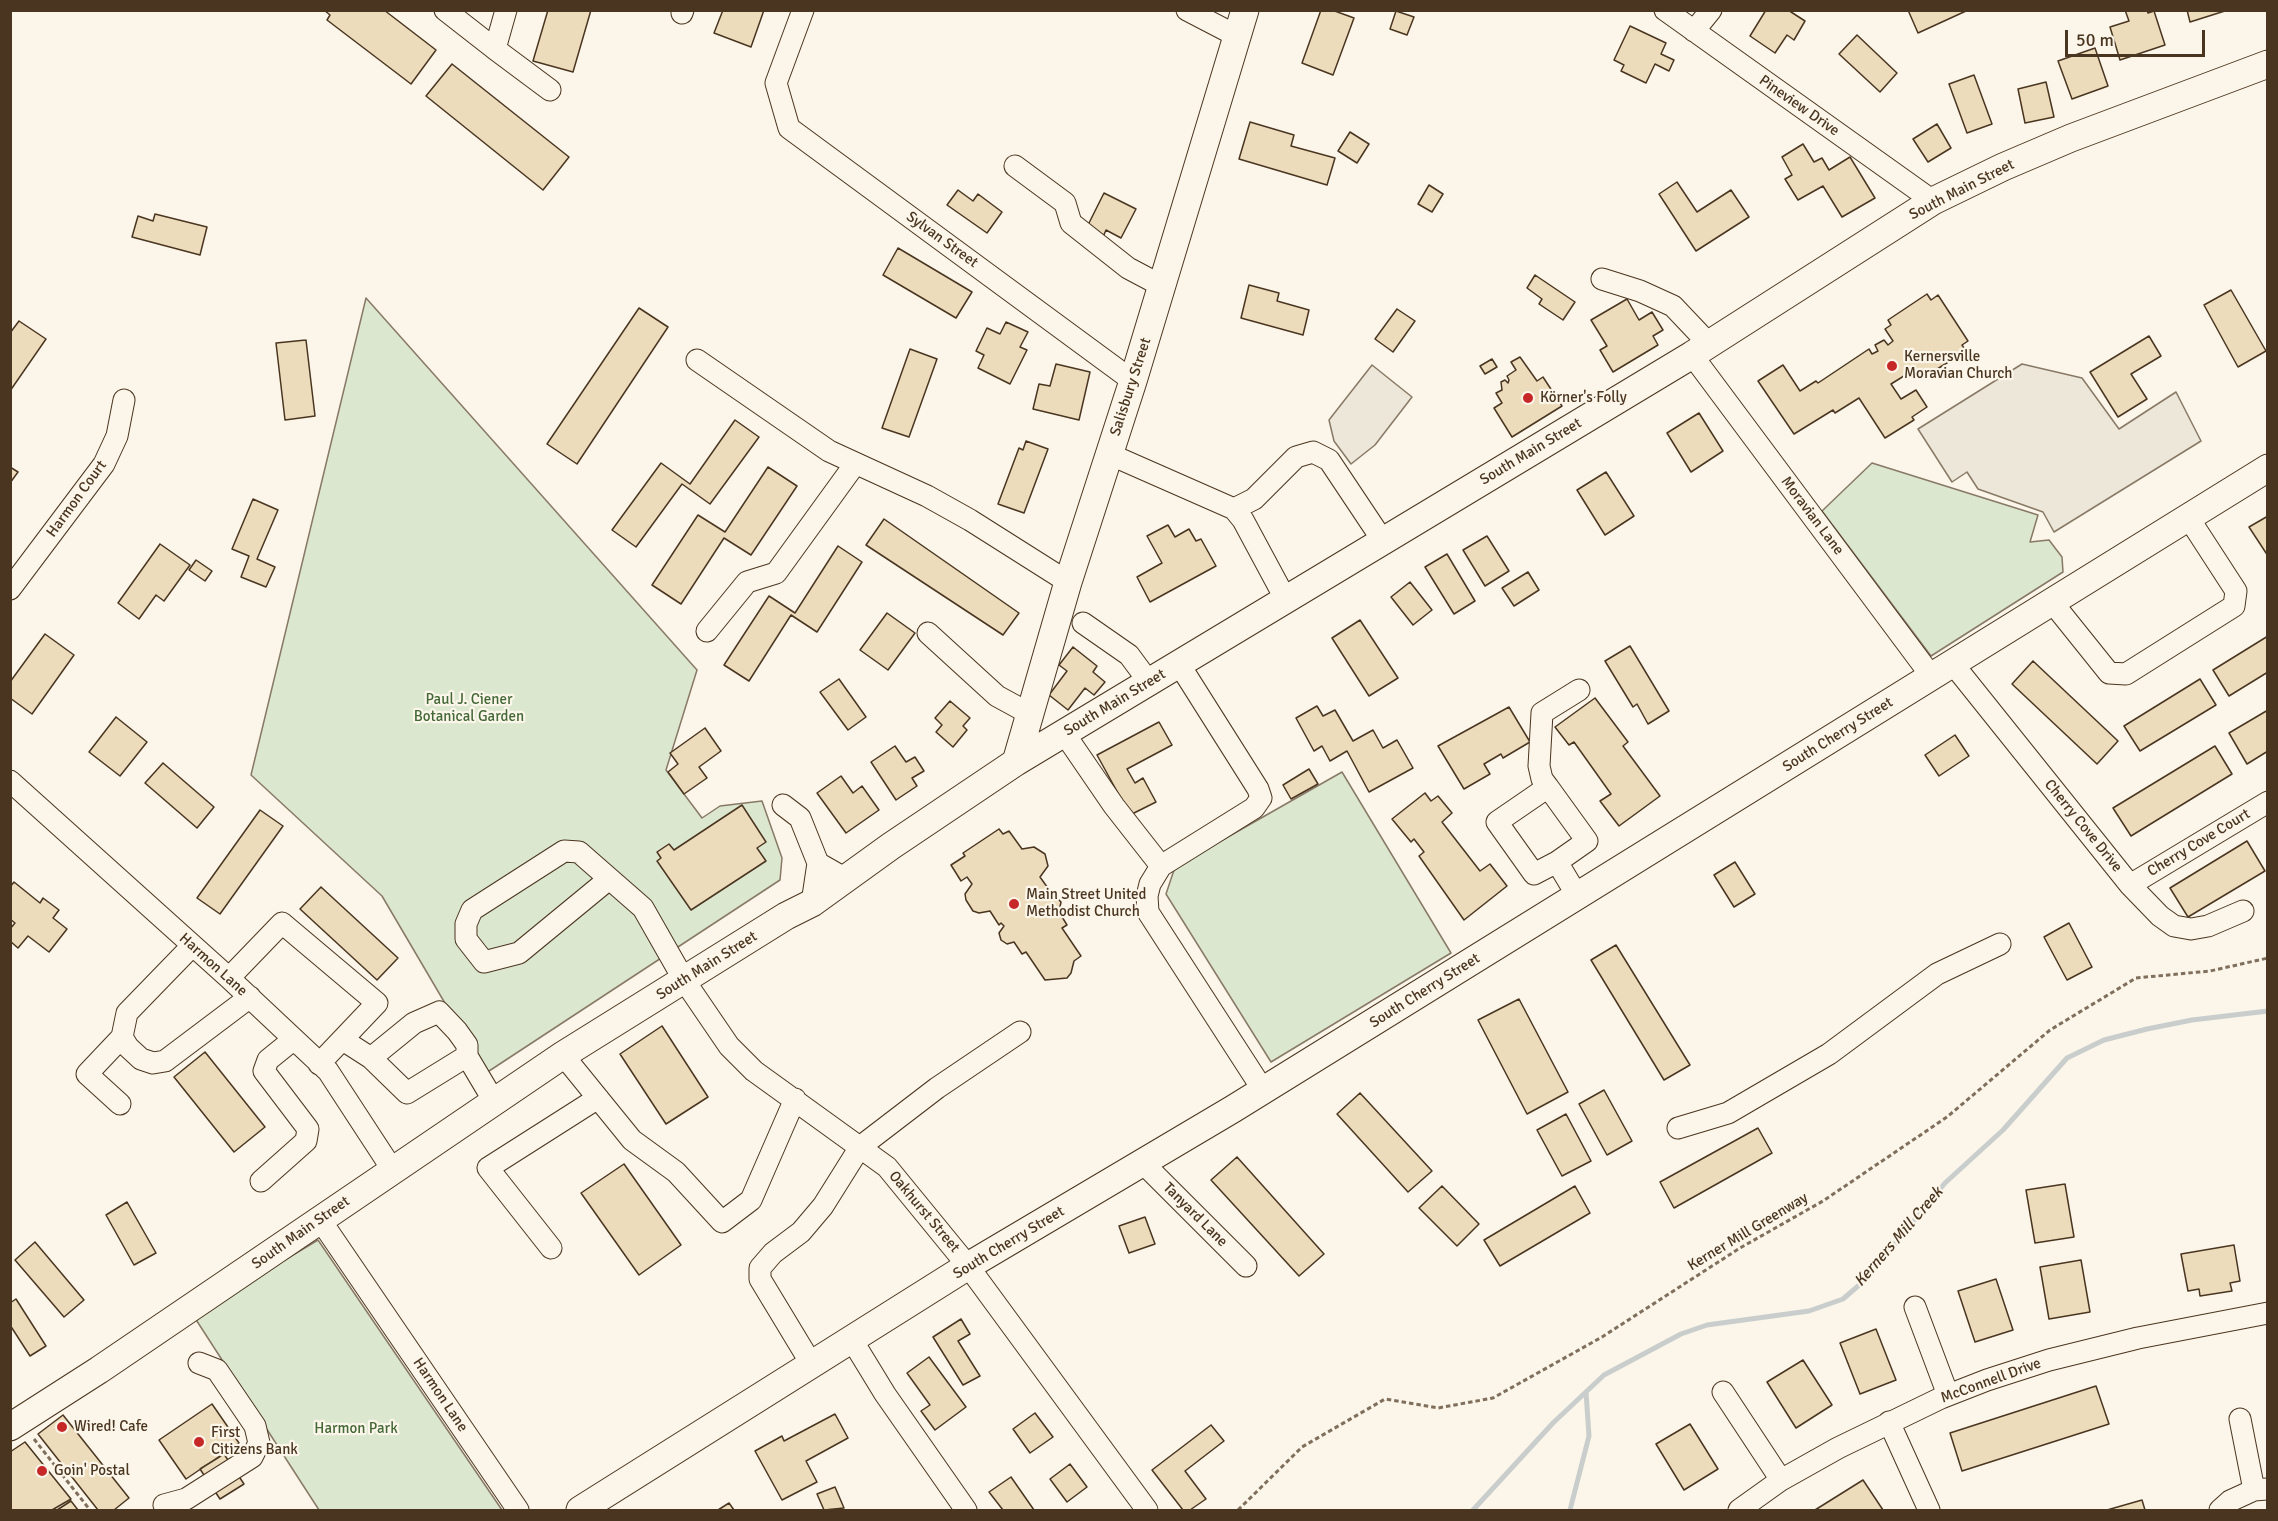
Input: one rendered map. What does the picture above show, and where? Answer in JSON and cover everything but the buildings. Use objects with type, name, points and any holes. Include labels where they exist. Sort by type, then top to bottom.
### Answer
[{"type":"main road","name":"Salisbury Street","points":[[1016,762],[1068,582],[1133,381],[1245,10]]},
{"type":"main road","name":"South Main Street","points":[[15,1424],[321,1221],[392,1170],[495,1103],[563,1055],[812,903],[1016,762],[1700,350],[1933,201],[2003,167],[2071,138],[2268,64]]},
{"type":"main road","name":"South Cherry Street","points":[[584,1510],[969,1266],[1143,1163],[1578,897],[2268,468]]},
{"type":"street","points":[[445,10],[550,90]]},
{"type":"street","points":[[495,49],[506,10]]},
{"type":"street","name":"Sylvan Street","points":[[803,10],[776,83],[789,128],[1133,381]]},
{"type":"street","points":[[1188,10],[1237,36]]},
{"type":"street","name":"Pineview Drive","points":[[1665,10],[1933,201]]},
{"type":"street","points":[[1694,31],[1711,10]]},
{"type":"street","points":[[1015,166],[1065,203],[1071,223],[1128,268],[1162,286]]},
{"type":"street","name":"Moravian Lane","points":[[1602,279],[1640,291],[1673,306],[1700,350],[1942,670]]},
{"type":"street","points":[[697,360],[829,451],[953,510],[1068,582]]},
{"type":"street","name":"Harmon Court","points":[[10,588],[105,464],[117,436],[124,400]]},
{"type":"street","points":[[1234,509],[1254,499],[1296,457],[1313,452],[1329,460],[1383,541]]},
{"type":"street","points":[[1109,454],[1234,509],[1243,520],[1286,600]]},
{"type":"street","points":[[707,632],[747,582],[776,573],[855,464]]},
{"type":"street","points":[[2052,602],[2109,673],[2126,674],[2234,606],[2236,591],[2188,518]]},
{"type":"street","points":[[1083,623],[1129,655],[1149,682]]},
{"type":"street","points":[[928,633],[997,696],[1030,714]]},
{"type":"street","points":[[1179,664],[1258,789],[1261,798],[1254,808],[1161,866],[1150,884],[1147,896],[1148,912],[1263,1090]]},
{"type":"street","name":"Cherry Cove Drive","points":[[1942,670],[2130,885],[2160,915],[2182,929],[2208,926],[2243,911]]},
{"type":"street","points":[[1548,787],[1497,822],[1534,874],[1557,862],[1587,841],[1548,787],[1542,779],[1539,766],[1542,713],[1579,690]]},
{"type":"street","points":[[1064,733],[1114,806],[1161,866]]},
{"type":"street","name":"Harmon Lane","points":[[10,781],[230,978],[328,1071],[392,1170]]},
{"type":"street","name":"Cherry Cove Court","points":[[2130,885],[2268,802]]},
{"type":"street","points":[[783,805],[800,818],[818,863],[812,903]]},
{"type":"street","name":"Oakhurst Street","points":[[609,879],[519,953],[484,962],[466,939],[466,924],[471,910],[564,851],[579,852],[643,908],[684,980],[729,1046],[754,1071],[887,1167],[969,1266],[1147,1510]]},
{"type":"street","points":[[1557,862],[1578,897]]},
{"type":"street","points":[[818,863],[846,879]]},
{"type":"street","points":[[230,978],[282,923],[377,1003],[319,1064]]},
{"type":"street","points":[[1678,1128],[1728,1113],[1829,1054],[1937,974],[2000,944]]},
{"type":"street","points":[[120,1104],[87,1074],[122,1037],[128,1013],[192,946]]},
{"type":"street","points":[[122,1037],[128,1047],[141,1059],[153,1063],[165,1061],[250,997]]},
{"type":"street","points":[[371,1058],[414,1023],[439,1012],[458,1031],[466,1045],[467,1056],[495,1103]]},
{"type":"street","points":[[812,1365],[760,1279],[760,1268],[773,1253],[801,1232],[823,1206],[860,1147],[937,1088],[1020,1032]]},
{"type":"street","points":[[261,1181],[306,1141],[308,1129],[264,1071],[268,1060],[294,1040]]},
{"type":"street","points":[[342,1040],[371,1058],[407,1093],[467,1056]]},
{"type":"street","points":[[563,1055],[632,1140],[676,1172],[722,1222],[752,1200],[795,1100]]},
{"type":"street","points":[[551,1248],[488,1168],[598,1098]]},
{"type":"street","name":"Tanyard Lane","points":[[1143,1163],[1246,1266]]},
{"type":"street","name":"Harmon Lane","points":[[321,1221],[518,1510]]},
{"type":"street","points":[[1915,1307],[1948,1395]]},
{"type":"street","name":"McConnell Drive","points":[[1739,1510],[1781,1480],[1889,1422],[1948,1395],[2057,1358],[2138,1338],[2268,1313]]},
{"type":"street","points":[[852,1340],[885,1394],[966,1510]]},
{"type":"street","points":[[164,1504],[186,1499],[243,1463],[252,1457],[259,1443],[255,1426],[217,1370],[200,1363]]},
{"type":"street","points":[[1723,1392],[1781,1480]]},
{"type":"street","points":[[2220,1510],[2230,1501],[2261,1490],[2240,1419]]},
{"type":"street","points":[[1889,1422],[1929,1510]]},
{"type":"path","name":"Kerner Mill Greenway","points":[[1238,1510],[1302,1446],[1385,1399],[1438,1408],[1493,1398],[1602,1338],[1740,1248],[1832,1195],[1947,1117],[2050,1030],[2136,978],[2210,970],[2268,957]]},
{"type":"path","points":[[15,1424],[90,1510]]},
{"type":"green space","name":"Paul J. Ciener Botanical Garden","points":[[366,298],[697,670],[666,770],[702,818],[720,806],[762,801],[782,858],[780,880],[486,1073],[382,896],[251,775]]},
{"type":"green space","points":[[1872,463],[2038,515],[2030,542],[2049,540],[2062,557],[2063,572],[1931,656],[1822,511]]},
{"type":"green space","points":[[1342,772],[1451,953],[1271,1062],[1166,894],[1175,867]]},
{"type":"green space","name":"Harmon Park","points":[[318,1240],[502,1510],[319,1510],[193,1315]]},
{"type":"shaded area","points":[[2022,364],[2082,378],[2119,429],[2176,392],[2201,441],[2054,532],[2043,512],[1978,489],[1967,472],[1952,482],[1918,429]]},
{"type":"shaded area","points":[[1372,365],[1412,397],[1375,445],[1351,464],[1334,441],[1329,420]]},
{"type":"waterway","name":"Kerners Mill Creek","points":[[1473,1510],[1553,1423],[1604,1375],[1681,1334],[1707,1325],[1809,1311],[1843,1299],[1865,1280],[1945,1183],[2003,1130],[2067,1058],[2104,1040],[2147,1029],[2192,1020],[2268,1011]]},
{"type":"waterway","points":[[1570,1510],[1589,1436],[1586,1392]]},
{"type":"place","name":"Kernersville Moravian Church","points":[[1892,366]]},
{"type":"place","name":"Körner's Folly","points":[[1528,398]]},
{"type":"place","name":"Main Street United Methodist Church","points":[[1014,904]]},
{"type":"place","name":"Wired! Cafe","points":[[62,1427]]},
{"type":"place","name":"First Citizens Bank","points":[[199,1442]]},
{"type":"place","name":"Goin' Postal","points":[[42,1471]]}]
